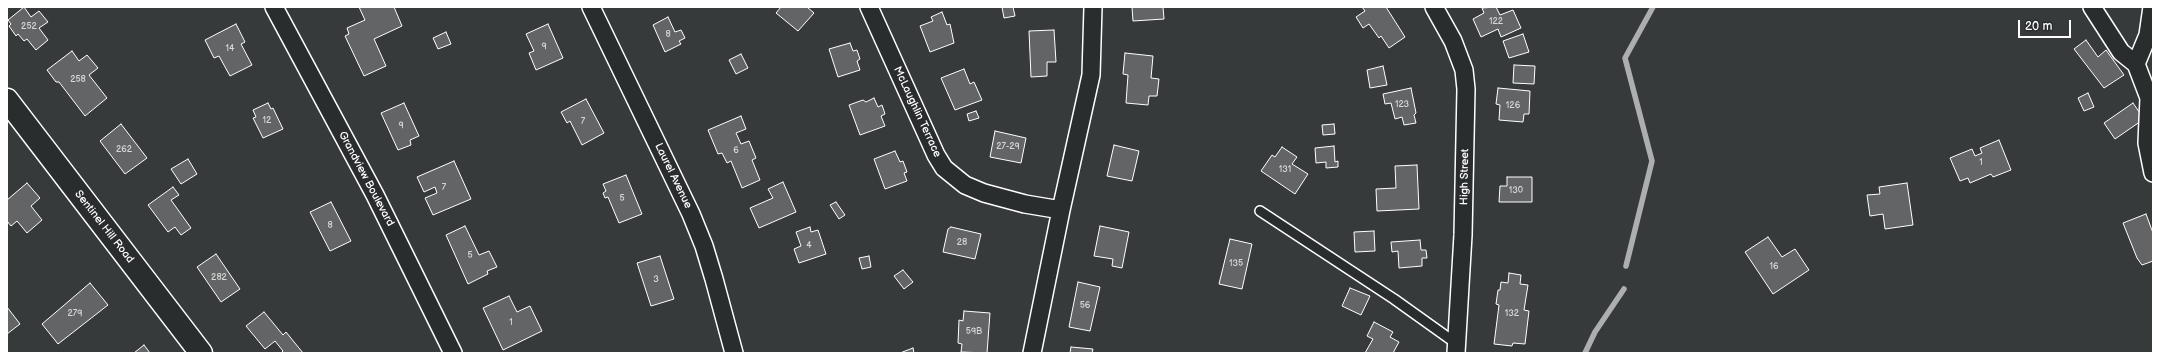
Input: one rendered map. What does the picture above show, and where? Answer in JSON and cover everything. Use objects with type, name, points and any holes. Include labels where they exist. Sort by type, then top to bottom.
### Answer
[{"type":"main road","name":"Sentinel Hill Road","points":[[7,100],[201,353]]},
{"type":"street","name":"Grandview Boulevard","points":[[274,7],[375,195],[453,353]]},
{"type":"street","name":"Laurel Avenue","points":[[591,7],[694,220],[714,279],[734,353]]},
{"type":"street","name":"McLaughlin Terrace","points":[[869,7],[936,155],[944,168],[965,185],[984,193],[1025,204],[1060,210]]},
{"type":"street","points":[[1032,353],[1060,210],[1091,75],[1093,7]]},
{"type":"street","name":"High Street","points":[[1434,7],[1453,41],[1464,70],[1466,89],[1463,235],[1457,349]]},
{"type":"street","points":[[2092,7],[2121,52],[2136,64],[2149,98],[2147,143],[2153,174]]},
{"type":"street","points":[[2136,64],[2148,35],[2152,7]]},
{"type":"lane","points":[[1260,211],[1394,299],[1457,349]]},
{"type":"building","points":[[24,7],[31,17],[39,11],[48,22],[39,28],[48,40],[36,50],[27,39],[24,41],[18,34],[16,36],[9,26],[11,24],[8,20]]},
{"type":"building","points":[[359,7],[394,7],[402,26],[374,39],[386,66],[364,76],[345,36],[349,34],[347,28],[365,20]]},
{"type":"building","points":[[781,7],[807,7],[814,13],[798,31],[776,13]]},
{"type":"building","points":[[1002,7],[1013,7],[1015,16],[1004,18]]},
{"type":"building","points":[[1132,7],[1163,7],[1164,19],[1133,21]]},
{"type":"building","points":[[1362,7],[1386,7],[1405,37],[1389,48],[1381,36],[1379,38],[1369,24],[1363,28],[1356,17],[1365,11]]},
{"type":"building","points":[[1496,7],[1500,15],[1513,10],[1521,28],[1501,37],[1498,29],[1481,37],[1473,19],[1484,13],[1482,8]]},
{"type":"building","points":[[942,12],[947,25],[950,24],[954,43],[930,52],[920,26],[933,21],[931,17]]},
{"type":"building","points":[[668,17],[675,32],[681,30],[685,38],[679,41],[681,44],[665,52],[653,25]]},
{"type":"building","points":[[236,24],[245,42],[241,44],[252,65],[230,76],[219,56],[214,58],[205,40]]},
{"type":"building","points":[[548,24],[563,58],[536,70],[529,53],[534,51],[526,34]]},
{"type":"building","points":[[1054,30],[1056,62],[1047,62],[1047,76],[1031,77],[1029,31]]},
{"type":"building","points":[[446,32],[451,44],[438,49],[433,38]]},
{"type":"building","points":[[1523,34],[1529,52],[1509,58],[1503,41]]},
{"type":"building","points":[[2086,40],[2098,57],[2106,50],[2124,75],[2104,88],[2074,49]]},
{"type":"building","points":[[850,43],[853,51],[857,50],[860,59],[857,61],[860,70],[838,77],[829,49]]},
{"type":"building","points":[[72,51],[79,61],[87,55],[98,68],[89,75],[107,98],[85,116],[59,82],[56,82],[47,70]]},
{"type":"building","points":[[1125,53],[1153,56],[1151,78],[1159,79],[1157,96],[1149,96],[1148,105],[1126,103],[1128,75],[1123,74]]},
{"type":"building","points":[[741,54],[748,68],[736,74],[729,60]]},
{"type":"building","points":[[1514,65],[1535,66],[1534,84],[1513,83]]},
{"type":"building","points":[[1383,66],[1387,85],[1370,88],[1367,70]]},
{"type":"building","points":[[964,69],[970,84],[974,82],[982,100],[955,110],[941,78]]},
{"type":"building","points":[[1411,88],[1416,113],[1414,115],[1416,123],[1404,125],[1402,117],[1395,119],[1391,103],[1385,104],[1383,94]]},
{"type":"building","points":[[1498,88],[1530,91],[1529,114],[1524,114],[1523,122],[1499,120],[1500,105],[1496,104]]},
{"type":"building","points":[[2088,93],[2094,107],[2084,111],[2078,98]]},
{"type":"building","points":[[874,98],[878,107],[882,105],[885,114],[881,116],[885,126],[860,135],[849,105],[863,100],[866,102]]},
{"type":"building","points":[[586,99],[604,133],[582,145],[570,121],[567,123],[561,112]]},
{"type":"building","points":[[268,103],[271,109],[273,108],[283,129],[263,138],[253,118],[256,117],[253,110]]},
{"type":"building","points":[[404,103],[419,136],[410,140],[411,145],[398,150],[381,113]]},
{"type":"building","points":[[2133,103],[2144,119],[2115,139],[2104,123]]},
{"type":"building","points":[[976,111],[979,118],[969,121],[967,114]]},
{"type":"building","points":[[741,116],[746,129],[736,133],[741,144],[749,141],[756,158],[752,160],[760,180],[742,188],[731,161],[727,163],[722,153],[718,154],[708,130]]},
{"type":"building","points":[[121,124],[147,158],[125,174],[100,141]]},
{"type":"building","points":[[1334,124],[1335,134],[1323,135],[1322,125]]},
{"type":"building","points":[[995,131],[1026,138],[1021,163],[990,157]]},
{"type":"building","points":[[1999,140],[2011,170],[1993,177],[1991,174],[1970,183],[1968,178],[1960,181],[1950,158],[1972,149],[1975,156],[1982,153],[1980,148]]},
{"type":"building","points":[[1114,145],[1139,151],[1132,181],[1107,176]]},
{"type":"building","points":[[1334,146],[1335,162],[1338,161],[1338,167],[1326,168],[1326,162],[1316,163],[1315,148]]},
{"type":"building","points":[[1282,147],[1297,157],[1292,164],[1308,174],[1295,194],[1261,171],[1272,155],[1275,157]]},
{"type":"building","points":[[895,151],[900,162],[903,161],[907,172],[904,173],[907,181],[885,189],[874,159]]},
{"type":"building","points":[[188,159],[197,174],[181,184],[171,169]]},
{"type":"building","points":[[454,161],[471,199],[433,215],[425,198],[437,193],[435,187],[424,192],[417,177]]},
{"type":"building","points":[[1417,165],[1419,209],[1377,211],[1376,189],[1396,188],[1395,166]]},
{"type":"building","points":[[626,175],[642,214],[619,223],[608,197],[605,198],[603,193],[606,191],[603,184]]},
{"type":"building","points":[[1507,177],[1532,177],[1532,202],[1499,202],[1500,186],[1507,186]]},
{"type":"building","points":[[783,182],[796,212],[759,228],[750,208],[773,198],[768,189]]},
{"type":"building","points":[[27,183],[40,198],[31,206],[42,220],[27,233],[17,221],[11,226],[7,221],[7,200]]},
{"type":"building","points":[[1907,183],[1913,225],[1885,229],[1883,214],[1870,216],[1867,195],[1880,194],[1879,187]]},
{"type":"building","points":[[173,187],[179,195],[171,200],[191,228],[181,235],[175,227],[168,232],[148,205]]},
{"type":"building","points":[[331,202],[351,241],[330,251],[310,212]]},
{"type":"building","points":[[836,202],[845,215],[839,219],[830,205]]},
{"type":"building","points":[[2146,214],[2153,233],[2153,261],[2142,265],[2137,258],[2123,223]]},
{"type":"building","points":[[465,226],[479,255],[489,251],[497,267],[487,271],[488,274],[468,284],[446,235]]},
{"type":"building","points":[[1100,226],[1129,232],[1122,268],[1112,266],[1113,259],[1094,256]]},
{"type":"building","points":[[810,227],[811,232],[818,230],[826,254],[799,263],[794,249],[801,246],[796,232]]},
{"type":"building","points":[[951,227],[981,234],[975,259],[943,252],[948,229]]},
{"type":"building","points":[[1374,231],[1375,251],[1355,252],[1354,232]]},
{"type":"building","points":[[1768,237],[1782,257],[1795,249],[1809,270],[1773,294],[1745,252]]},
{"type":"building","points":[[1230,239],[1252,244],[1242,289],[1219,284]]},
{"type":"building","points":[[1420,240],[1421,250],[1426,250],[1427,258],[1422,258],[1422,266],[1399,268],[1398,251],[1392,252],[1391,242]]},
{"type":"building","points":[[216,254],[240,289],[221,302],[197,267]]},
{"type":"building","points":[[660,256],[674,299],[651,306],[637,263]]},
{"type":"building","points":[[869,256],[871,267],[862,269],[859,258]]},
{"type":"building","points":[[903,270],[913,282],[904,289],[894,276]]},
{"type":"building","points":[[1509,273],[1521,275],[1520,284],[1528,285],[1524,310],[1529,311],[1525,344],[1513,343],[1512,346],[1494,344],[1499,305],[1496,304],[1498,290],[1500,290],[1501,282],[1508,283]]},
{"type":"building","points":[[1078,282],[1100,287],[1090,331],[1069,327]]},
{"type":"building","points":[[90,283],[108,305],[58,344],[42,324]]},
{"type":"building","points":[[1350,288],[1370,296],[1361,315],[1342,306]]},
{"type":"building","points":[[509,296],[517,312],[530,306],[542,331],[503,350],[483,308]]},
{"type":"building","points":[[7,307],[20,324],[7,334]]},
{"type":"building","points":[[964,311],[990,313],[987,353],[961,352],[962,344],[958,343],[959,320],[963,321]]},
{"type":"building","points":[[264,312],[283,335],[286,332],[303,353],[281,353],[283,351],[275,341],[265,349],[246,326]]},
{"type":"building","points":[[1374,322],[1393,332],[1390,337],[1399,342],[1393,353],[1365,353],[1373,339],[1367,336]]},
{"type":"building","points":[[144,345],[150,353],[134,353]]},
{"type":"building","points":[[1071,347],[1093,349],[1092,353],[1070,353]]},
{"type":"building","points":[[913,348],[914,353],[900,353]]},
{"type":"waterway","points":[[1626,266],[1652,161],[1625,58],[1653,7]]},
{"type":"waterway","points":[[1585,353],[1595,332],[1624,289]]}]
